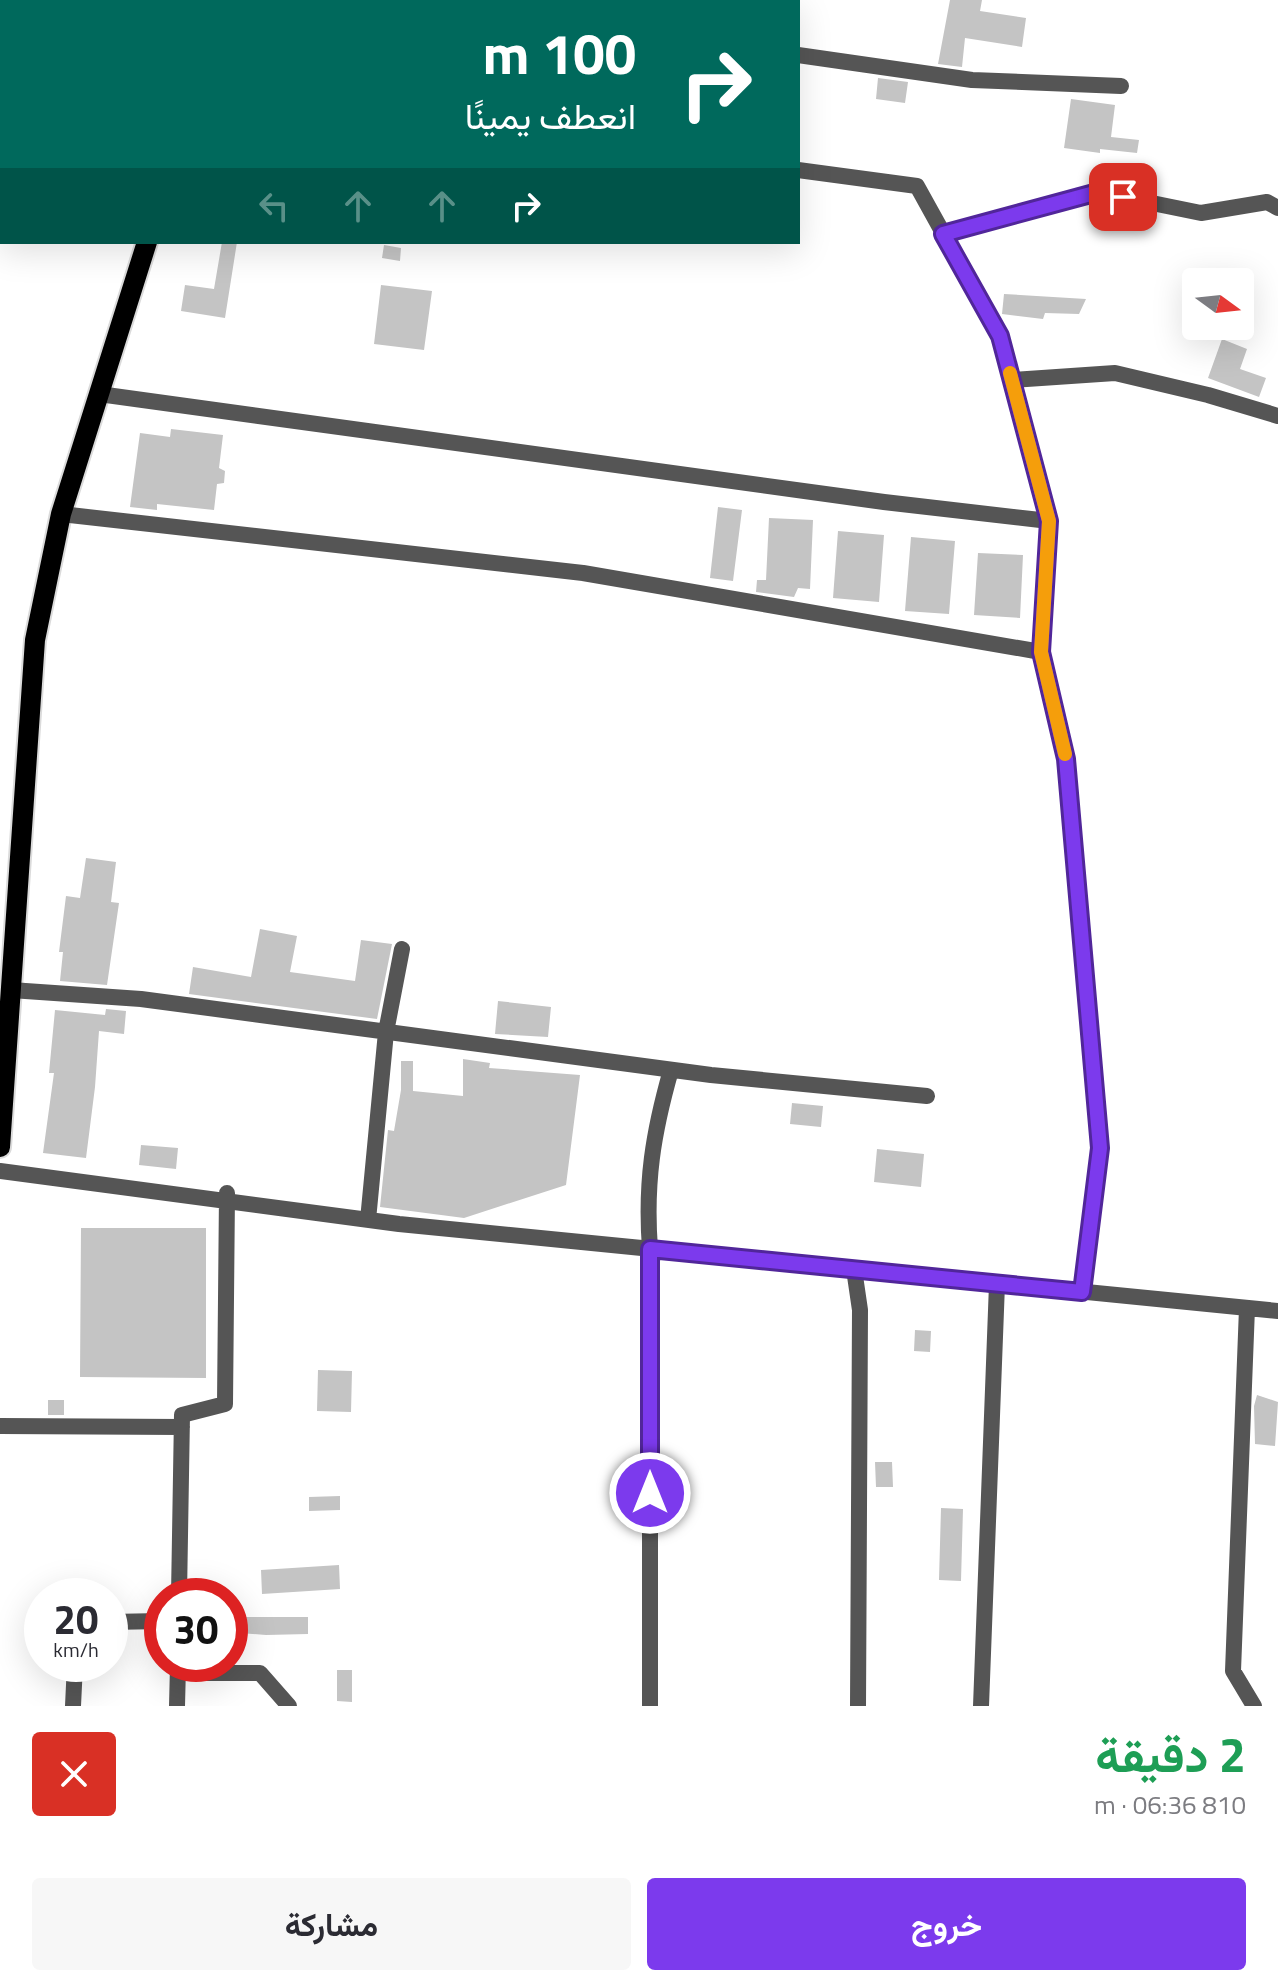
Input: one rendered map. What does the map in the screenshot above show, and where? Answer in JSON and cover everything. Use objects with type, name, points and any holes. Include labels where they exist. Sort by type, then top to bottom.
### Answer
[{"type":"main road","points":[[0,1147],[35,640],[61,514],[146,244]]},
{"type":"street","points":[[800,55],[972,80],[1121,86]]},
{"type":"street","points":[[800,170],[917,186],[1000,336],[1049,521],[1041,652],[1066,759],[1100,1148],[1082,1292]]},
{"type":"street","points":[[943,234],[1098,192],[1201,213],[1267,202],[1278,208]]},
{"type":"street","points":[[1011,380],[1115,373],[1208,395],[1278,416]]},
{"type":"street","points":[[99,394],[884,502],[1049,521]]},
{"type":"street","points":[[61,514],[583,573],[1041,652]]},
{"type":"street","points":[[368,1220],[386,1032],[402,949]]},
{"type":"street","points":[[11,990],[141,999],[671,1070],[927,1096]]},
{"type":"street","points":[[650,1706],[650,1249],[647,1207],[656,1124],[671,1070]]},
{"type":"street","points":[[0,1171],[227,1196],[368,1220],[1278,1311]]},
{"type":"street","points":[[179,1578],[182,1415],[225,1404],[227,1196]]},
{"type":"street","points":[[854,1269],[860,1310],[858,1706]]},
{"type":"street","points":[[981,1706],[997,1284]]},
{"type":"street","points":[[1247,1308],[1233,1671],[1254,1706]]},
{"type":"street","points":[[0,1426],[182,1427]]},
{"type":"street","points":[[248,1672],[260,1673],[289,1706]]},
{"type":"street","points":[[73,1706],[74,1682]]},
{"type":"street","points":[[177,1706],[178,1682]]},
{"type":"building","points":[[950,0],[982,0],[980,11],[1026,18],[1022,47],[965,38],[962,67],[938,64]]},
{"type":"building","points":[[878,78],[908,82],[905,103],[876,99]]},
{"type":"building","points":[[1071,99],[1115,105],[1111,137],[1139,140],[1137,153],[1100,149],[1100,153],[1064,148]]},
{"type":"building","points":[[222,244],[237,244],[225,318],[181,311],[185,285],[214,289]]},
{"type":"building","points":[[384,245],[401,248],[400,261],[382,258]]},
{"type":"building","points":[[381,285],[432,291],[424,350],[374,344]]},
{"type":"building","points":[[1004,294],[1086,299],[1079,314],[1045,313],[1043,319],[1002,314]]},
{"type":"building","points":[[1222,340],[1224,340],[1247,349],[1240,369],[1266,378],[1259,397],[1208,378]]},
{"type":"building","points":[[171,429],[223,435],[219,468],[225,471],[224,483],[217,484],[214,510],[157,504],[157,510],[130,507],[140,433],[170,437]]},
{"type":"building","points":[[718,507],[742,510],[733,581],[710,578]]},
{"type":"building","points":[[769,518],[813,520],[810,589],[798,588],[794,597],[756,592],[757,580],[766,580]]},
{"type":"building","points":[[838,531],[884,535],[879,602],[833,598]]},
{"type":"building","points":[[911,537],[955,541],[949,614],[905,611]]},
{"type":"building","points":[[978,553],[1023,555],[1020,618],[974,615]]},
{"type":"building","points":[[86,858],[116,862],[111,902],[119,903],[107,985],[60,981],[63,952],[59,952],[66,896],[80,898]]},
{"type":"building","points":[[260,929],[297,936],[290,972],[355,981],[361,940],[392,944],[377,1019],[189,994],[193,967],[251,977]]},
{"type":"building","points":[[498,1001],[551,1007],[548,1037],[495,1034]]},
{"type":"building","points":[[106,1009],[126,1011],[124,1034],[99,1031],[86,1158],[43,1153],[54,1073],[49,1073],[55,1010],[105,1015]]},
{"type":"building","points":[[463,1059],[490,1063],[489,1068],[580,1075],[566,1185],[464,1218],[380,1207],[388,1130],[394,1131],[401,1090],[401,1061],[413,1061],[413,1091],[463,1096]]},
{"type":"building","points":[[792,1103],[823,1106],[821,1127],[790,1124]]},
{"type":"building","points":[[141,1145],[178,1148],[176,1169],[139,1165]]},
{"type":"building","points":[[877,1149],[924,1154],[921,1187],[874,1182]]},
{"type":"building","points":[[81,1228],[206,1228],[206,1378],[80,1377]]},
{"type":"building","points":[[915,1330],[931,1331],[930,1352],[914,1351]]},
{"type":"building","points":[[318,1370],[352,1371],[351,1412],[317,1411]]},
{"type":"building","points":[[1257,1395],[1278,1402],[1275,1446],[1255,1444],[1254,1406]]},
{"type":"building","points":[[48,1400],[64,1400],[64,1415],[48,1415]]},
{"type":"building","points":[[875,1462],[892,1462],[893,1487],[876,1487]]},
{"type":"building","points":[[340,1496],[340,1510],[309,1511],[309,1497]]},
{"type":"building","points":[[941,1508],[963,1509],[961,1581],[939,1580]]},
{"type":"building","points":[[339,1565],[340,1589],[262,1594],[261,1570]]},
{"type":"building","points":[[248,1617],[308,1617],[308,1634],[248,1634]]},
{"type":"building","points":[[337,1670],[352,1670],[352,1702],[337,1701]]},
{"type":"slow traffic","points":[[1010,373],[1049,521],[1041,652],[1065,754]]},
{"type":"route","points":[[650,1493],[650,1249],[1082,1292],[1100,1148],[1066,759],[1041,652],[1049,521],[1000,336],[943,234],[1098,192],[1123,197]]}]
